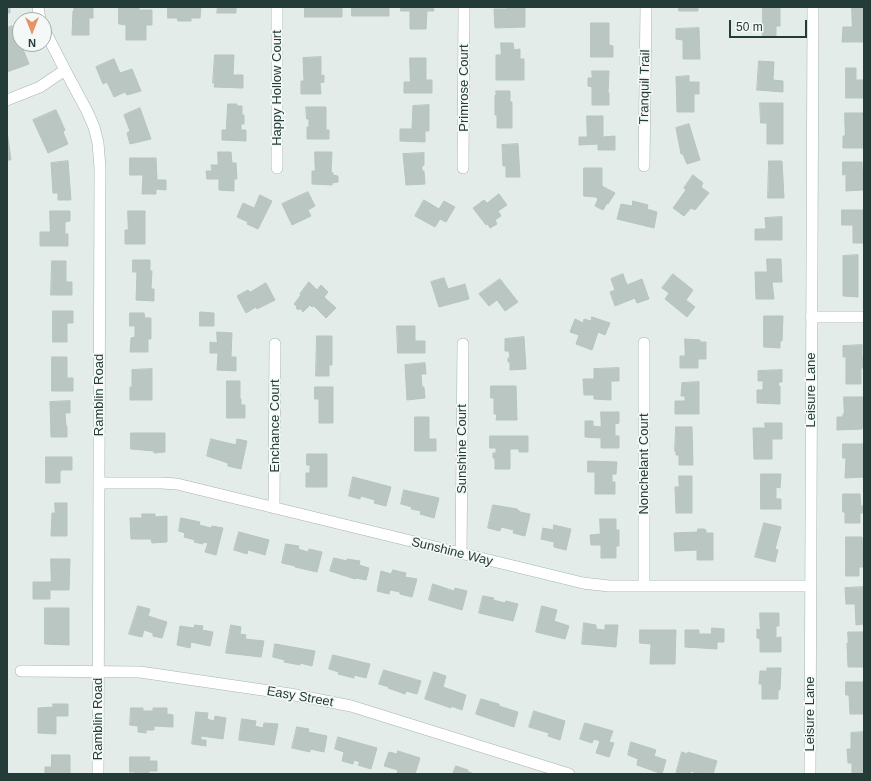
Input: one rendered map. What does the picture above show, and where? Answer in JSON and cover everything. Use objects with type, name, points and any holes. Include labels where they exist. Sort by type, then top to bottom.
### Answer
[{"type":"street","name":"Happy Hollow Court","points":[[277,7],[277,168]]},
{"type":"street","name":"Primrose Court","points":[[463,168],[464,7]]},
{"type":"street","name":"Tranquil Trail","points":[[644,166],[646,7]]},
{"type":"street","name":"Leisure Lane","points":[[810,774],[812,7]]},
{"type":"street","name":"Ramblin Road","points":[[52,44],[88,111],[98,143],[100,168],[98,774]]},
{"type":"street","points":[[7,100],[40,87],[65,70]]},
{"type":"street","points":[[811,317],[864,317]]},
{"type":"street","name":"Nonchelant Court","points":[[644,343],[644,585]]},
{"type":"street","name":"Enchance Court","points":[[274,508],[275,344]]},
{"type":"street","name":"Sunshine Court","points":[[461,554],[463,344]]},
{"type":"street","name":"Sunshine Way","points":[[98,482],[177,484],[583,583],[609,586],[810,586]]},
{"type":"street","name":"Easy Street","points":[[21,671],[140,672],[290,694],[350,706],[569,774]]},
{"type":"building","points":[[7,7],[10,7],[10,13],[7,13]]},
{"type":"building","points":[[74,7],[93,7],[93,18],[89,18],[89,35],[72,35]]},
{"type":"building","points":[[119,7],[133,7],[139,8],[139,10],[152,10],[152,25],[146,25],[146,40],[126,40],[126,25],[119,24]]},
{"type":"building","points":[[168,7],[201,7],[200,18],[191,18],[191,21],[178,21],[177,18],[168,18]]},
{"type":"building","points":[[218,7],[236,7],[236,13],[217,13]]},
{"type":"building","points":[[305,7],[342,7],[342,17],[305,17]]},
{"type":"building","points":[[352,7],[389,7],[389,16],[352,16]]},
{"type":"building","points":[[401,7],[433,7],[434,11],[427,11],[426,29],[410,29],[410,11],[401,11]]},
{"type":"building","points":[[507,7],[525,7],[525,27],[495,28],[494,9],[507,9]]},
{"type":"building","points":[[679,7],[698,7],[698,11],[679,11]]},
{"type":"building","points":[[763,7],[780,7],[780,26],[776,26],[776,37],[763,37]]},
{"type":"building","points":[[852,7],[864,7],[864,42],[842,42],[843,27],[852,27]]},
{"type":"building","points":[[591,23],[609,23],[609,45],[613,46],[613,57],[591,57]]},
{"type":"building","points":[[12,26],[12,52],[24,52],[29,64],[7,72],[7,28]]},
{"type":"building","points":[[699,28],[700,59],[683,59],[683,40],[676,39],[676,29]]},
{"type":"building","points":[[501,43],[513,43],[514,50],[520,49],[520,59],[524,59],[524,80],[496,80],[496,55],[501,55]]},
{"type":"building","points":[[215,55],[234,55],[233,75],[243,75],[243,88],[214,87]]},
{"type":"building","points":[[321,57],[321,76],[324,75],[324,82],[320,83],[321,94],[301,94],[301,81],[304,81],[303,58]]},
{"type":"building","points":[[410,58],[426,58],[426,80],[432,80],[432,93],[404,93],[404,82],[410,82]]},
{"type":"building","points":[[114,59],[120,73],[132,69],[141,91],[127,95],[125,92],[114,97],[107,82],[103,84],[96,67]]},
{"type":"building","points":[[759,61],[774,62],[773,80],[783,81],[783,92],[757,90]]},
{"type":"building","points":[[846,68],[856,68],[856,80],[864,80],[864,98],[846,98]]},
{"type":"building","points":[[592,71],[609,71],[609,105],[592,105],[592,87],[588,86],[588,78],[592,78]]},
{"type":"building","points":[[689,76],[689,82],[699,82],[699,94],[694,94],[694,112],[677,112],[676,77]]},
{"type":"building","points":[[496,91],[510,91],[510,102],[512,102],[512,128],[497,128],[497,115],[495,115]]},
{"type":"building","points":[[760,103],[783,103],[783,144],[767,144],[767,123],[761,123]]},
{"type":"building","points":[[228,104],[237,104],[237,106],[242,106],[244,124],[241,124],[241,130],[246,130],[246,141],[222,140],[222,130],[226,130]]},
{"type":"building","points":[[429,105],[429,131],[425,131],[425,142],[400,141],[400,129],[412,129],[413,106]]},
{"type":"building","points":[[306,107],[326,107],[326,130],[329,130],[329,139],[307,139],[309,119],[307,119]]},
{"type":"building","points":[[140,108],[151,139],[130,144],[127,133],[130,131],[124,115]]},
{"type":"building","points":[[56,110],[65,130],[63,132],[68,144],[48,153],[33,120]]},
{"type":"building","points":[[845,113],[864,113],[863,148],[843,148],[843,136],[845,136]]},
{"type":"building","points":[[587,116],[603,116],[603,137],[615,136],[615,150],[598,150],[598,144],[579,145],[579,137],[587,137]]},
{"type":"building","points":[[689,124],[700,160],[687,164],[683,154],[681,154],[676,128]]},
{"type":"building","points":[[7,131],[11,160],[7,160]]},
{"type":"building","points":[[518,144],[520,177],[506,177],[506,166],[503,166],[502,145]]},
{"type":"building","points":[[218,152],[231,152],[232,163],[236,163],[237,179],[234,179],[234,191],[219,190],[219,179],[207,179],[206,171],[212,171],[211,165],[218,165]]},
{"type":"building","points":[[315,152],[332,152],[331,172],[333,175],[338,176],[338,182],[332,183],[332,185],[312,184],[312,171],[315,171]]},
{"type":"building","points":[[424,153],[424,165],[422,166],[422,171],[424,171],[425,184],[406,185],[403,154]]},
{"type":"building","points":[[130,158],[156,158],[157,180],[166,180],[166,190],[156,189],[156,194],[142,194],[143,175],[130,175]]},
{"type":"building","points":[[68,161],[71,200],[58,200],[58,193],[53,193],[51,163]]},
{"type":"building","points":[[769,161],[782,161],[784,198],[768,198]]},
{"type":"building","points":[[843,162],[862,162],[863,190],[846,191],[846,174],[843,175]]},
{"type":"building","points":[[584,168],[602,168],[602,186],[615,193],[603,210],[595,206],[598,199],[596,197],[584,196]]},
{"type":"building","points":[[693,175],[703,183],[701,187],[709,193],[695,210],[691,208],[684,216],[673,208],[686,190],[684,188]]},
{"type":"building","points":[[308,192],[315,206],[308,210],[311,216],[292,225],[282,204]]},
{"type":"building","points":[[499,194],[507,205],[498,211],[501,216],[495,220],[497,224],[490,228],[473,208],[484,200],[487,203]]},
{"type":"building","points":[[260,195],[272,201],[258,229],[237,217],[243,203],[254,208]]},
{"type":"building","points":[[424,200],[439,209],[444,201],[455,207],[446,222],[440,219],[435,227],[415,216]]},
{"type":"building","points":[[633,201],[648,205],[647,209],[657,212],[654,228],[617,219],[621,204],[632,206]]},
{"type":"building","points":[[842,210],[864,210],[864,243],[853,243],[853,225],[842,225]]},
{"type":"building","points":[[50,211],[70,211],[70,221],[65,222],[65,234],[68,234],[68,246],[40,246],[40,232],[50,232]]},
{"type":"building","points":[[128,211],[145,211],[145,244],[125,244],[125,230],[128,230]]},
{"type":"building","points":[[782,217],[782,240],[755,240],[755,229],[766,229],[765,218]]},
{"type":"building","points":[[858,255],[858,297],[843,296],[843,256]]},
{"type":"building","points":[[767,259],[781,259],[782,282],[772,282],[774,299],[756,299],[755,272],[767,272]]},
{"type":"building","points":[[133,260],[150,260],[150,271],[152,271],[151,289],[154,289],[154,301],[136,300],[137,272],[133,272]]},
{"type":"building","points":[[52,261],[66,261],[66,282],[72,282],[72,295],[51,295]]},
{"type":"building","points":[[623,274],[627,285],[642,279],[649,299],[637,303],[635,298],[615,306],[610,292],[615,290],[611,279]]},
{"type":"building","points":[[673,274],[693,290],[686,300],[695,307],[687,317],[665,299],[669,293],[662,288]]},
{"type":"building","points":[[444,278],[448,289],[465,284],[469,299],[439,307],[431,282]]},
{"type":"building","points":[[500,279],[518,302],[505,311],[497,300],[489,306],[479,294]]},
{"type":"building","points":[[309,282],[317,290],[321,285],[328,292],[324,297],[336,308],[326,318],[314,306],[312,307],[310,305],[303,312],[300,308],[299,310],[296,308],[297,307],[294,304]]},
{"type":"building","points":[[266,283],[275,300],[257,309],[256,307],[246,313],[237,296],[248,290],[250,292]]},
{"type":"building","points":[[53,311],[73,311],[73,323],[67,323],[67,342],[53,342]]},
{"type":"building","points":[[200,312],[214,313],[214,326],[200,326]]},
{"type":"building","points":[[130,313],[144,313],[145,318],[151,318],[151,339],[148,339],[148,352],[130,352],[131,338],[135,337],[135,326],[130,326]]},
{"type":"building","points":[[764,316],[783,316],[782,341],[780,341],[780,348],[764,347]]},
{"type":"building","points":[[592,317],[610,323],[605,335],[598,332],[592,350],[576,344],[579,335],[570,332],[575,319],[583,323],[584,319],[591,321]]},
{"type":"building","points":[[397,326],[415,326],[415,341],[425,341],[425,353],[398,353]]},
{"type":"building","points":[[217,332],[232,333],[231,357],[236,357],[236,371],[217,370],[218,353],[210,353],[210,342],[217,343]]},
{"type":"building","points":[[317,336],[332,336],[332,365],[329,365],[329,376],[316,376]]},
{"type":"building","points":[[524,337],[526,369],[510,370],[510,362],[508,362],[508,358],[510,358],[509,351],[505,351],[505,339]]},
{"type":"building","points":[[685,339],[706,342],[706,359],[698,359],[698,368],[680,368],[680,356],[685,356]]},
{"type":"building","points":[[862,345],[864,368],[861,368],[861,384],[846,384],[846,357],[843,357],[843,346]]},
{"type":"building","points":[[52,357],[67,357],[67,378],[73,378],[73,391],[52,391]]},
{"type":"building","points":[[425,363],[426,374],[421,374],[425,398],[407,400],[405,365]]},
{"type":"building","points":[[619,368],[619,381],[611,381],[611,400],[594,399],[594,395],[584,395],[583,379],[594,379],[594,369]]},
{"type":"building","points":[[152,369],[152,400],[130,400],[132,370]]},
{"type":"building","points":[[782,370],[782,382],[779,382],[778,386],[780,386],[780,404],[757,403],[757,390],[763,390],[763,381],[758,381],[758,371]]},
{"type":"building","points":[[227,381],[240,381],[240,399],[241,405],[245,405],[245,418],[227,418]]},
{"type":"building","points":[[699,382],[699,414],[675,414],[675,401],[685,401],[685,396],[681,396],[682,383]]},
{"type":"building","points":[[491,386],[516,386],[517,420],[496,420],[497,414],[494,414],[494,398],[491,398]]},
{"type":"building","points":[[315,387],[333,387],[333,423],[319,423],[319,399],[315,399]]},
{"type":"building","points":[[844,397],[864,397],[864,428],[837,430],[837,417],[843,417],[844,414]]},
{"type":"building","points":[[70,401],[70,413],[65,413],[67,437],[51,437],[50,402]]},
{"type":"building","points":[[601,412],[619,412],[619,423],[615,424],[615,436],[619,436],[619,448],[601,448],[601,438],[585,437],[585,421],[593,421],[593,426],[601,427]]},
{"type":"building","points":[[415,417],[429,417],[429,439],[436,439],[436,451],[415,451]]},
{"type":"building","points":[[765,423],[782,423],[782,439],[772,439],[772,459],[754,459],[753,428],[765,428]]},
{"type":"building","points":[[676,427],[692,427],[693,465],[679,465],[679,455],[676,455],[675,451]]},
{"type":"building","points":[[131,433],[165,433],[165,452],[154,453],[154,451],[131,449]]},
{"type":"building","points":[[490,436],[528,436],[528,452],[519,452],[519,449],[510,449],[510,469],[495,469],[495,458],[493,458],[493,453],[496,453],[496,448],[490,448]]},
{"type":"building","points":[[211,439],[236,445],[237,439],[247,441],[241,469],[228,466],[228,463],[207,456]]},
{"type":"building","points":[[843,444],[864,444],[864,477],[845,478],[846,458],[843,458]]},
{"type":"building","points":[[307,454],[327,454],[327,487],[306,487],[306,473],[310,473],[310,465],[307,465]]},
{"type":"building","points":[[46,457],[72,457],[72,470],[60,471],[60,483],[46,483]]},
{"type":"building","points":[[588,461],[617,462],[616,474],[612,474],[612,482],[615,482],[615,494],[595,494],[595,472],[588,472]]},
{"type":"building","points":[[761,474],[781,474],[780,488],[776,487],[776,499],[781,499],[781,509],[761,509]]},
{"type":"building","points":[[679,476],[692,476],[692,513],[676,513],[675,487],[679,487]]},
{"type":"building","points":[[353,477],[391,487],[386,506],[374,503],[375,500],[361,496],[360,499],[349,496]]},
{"type":"building","points":[[404,490],[439,498],[434,518],[420,514],[421,511],[411,509],[412,507],[401,504]]},
{"type":"building","points":[[843,494],[860,494],[861,506],[864,506],[864,513],[860,513],[860,523],[845,523],[845,512],[843,512]]},
{"type":"building","points":[[55,503],[67,503],[67,536],[51,536],[52,513],[55,513]]},
{"type":"building","points":[[493,505],[517,509],[520,512],[530,514],[525,536],[513,533],[514,530],[501,527],[500,531],[488,528]]},
{"type":"building","points":[[142,514],[155,514],[155,517],[167,516],[167,542],[152,543],[151,539],[131,539],[130,518],[142,518]]},
{"type":"building","points":[[181,518],[200,522],[199,525],[211,528],[212,526],[223,528],[216,555],[205,552],[208,543],[203,542],[203,544],[194,542],[195,540],[184,537],[185,533],[179,531]]},
{"type":"building","points":[[600,519],[616,519],[616,530],[619,530],[619,546],[616,546],[616,558],[601,558],[601,545],[591,545],[590,535],[600,534]]},
{"type":"building","points":[[764,523],[781,527],[775,549],[778,550],[775,562],[755,557]]},
{"type":"building","points":[[554,525],[571,529],[566,550],[554,547],[554,542],[541,539],[543,528],[553,530]]},
{"type":"building","points":[[698,529],[706,530],[706,533],[713,533],[713,560],[697,560],[697,550],[675,551],[674,533],[697,532]]},
{"type":"building","points":[[239,532],[269,540],[265,555],[248,550],[247,554],[234,550]]},
{"type":"building","points":[[846,537],[862,537],[864,567],[859,567],[859,576],[846,576]]},
{"type":"building","points":[[286,544],[299,546],[298,549],[308,552],[309,549],[322,552],[317,572],[282,563]]},
{"type":"building","points":[[334,558],[347,561],[347,559],[360,561],[359,565],[369,568],[366,580],[355,579],[330,571]]},
{"type":"building","points":[[51,559],[70,559],[69,590],[51,590],[50,588],[50,599],[33,599],[33,582],[51,582]]},
{"type":"building","points":[[393,570],[406,573],[405,577],[417,579],[412,597],[390,590],[389,594],[377,591],[381,571],[391,574]]},
{"type":"building","points":[[433,584],[454,591],[455,588],[467,591],[462,610],[429,600]]},
{"type":"building","points":[[864,587],[864,624],[856,625],[855,604],[846,604],[845,588]]},
{"type":"building","points":[[483,596],[494,598],[493,600],[505,603],[506,601],[518,604],[513,621],[479,613]]},
{"type":"building","points":[[138,606],[150,609],[148,616],[167,622],[162,638],[153,636],[153,633],[144,630],[142,637],[129,634]]},
{"type":"building","points":[[542,606],[557,610],[554,621],[569,626],[565,639],[536,632]]},
{"type":"building","points":[[45,608],[69,608],[69,645],[45,644]]},
{"type":"building","points":[[760,613],[779,613],[779,626],[776,626],[776,638],[781,637],[781,652],[760,652],[760,639],[757,638],[757,629],[760,630]]},
{"type":"building","points":[[584,623],[596,625],[596,629],[605,630],[605,625],[618,625],[616,647],[582,644]]},
{"type":"building","points":[[195,625],[203,626],[202,630],[213,632],[210,646],[191,642],[190,648],[177,645],[180,626],[194,628]]},
{"type":"building","points":[[231,625],[241,627],[240,634],[246,635],[245,639],[264,641],[261,657],[226,653]]},
{"type":"building","points":[[712,628],[724,629],[724,642],[717,642],[717,649],[685,647],[685,630],[699,630],[699,634],[711,634]]},
{"type":"building","points":[[640,630],[676,630],[675,664],[650,664],[651,644],[640,643]]},
{"type":"building","points":[[848,632],[864,632],[864,667],[848,667]]},
{"type":"building","points":[[275,644],[315,651],[312,666],[300,663],[300,665],[284,662],[285,660],[273,657]]},
{"type":"building","points":[[333,655],[370,664],[366,678],[354,675],[354,678],[338,674],[339,672],[329,669]]},
{"type":"building","points":[[767,668],[781,668],[778,699],[762,699],[762,684],[759,684],[760,671],[767,671]]},
{"type":"building","points":[[384,670],[421,681],[417,694],[406,691],[405,694],[379,684]]},
{"type":"building","points":[[434,672],[446,676],[443,687],[466,695],[462,710],[451,706],[451,708],[425,699]]},
{"type":"building","points":[[846,682],[864,682],[864,714],[850,714],[849,695],[846,695]]},
{"type":"building","points":[[481,699],[499,704],[499,706],[518,712],[514,727],[476,714]]},
{"type":"building","points":[[53,704],[68,704],[68,716],[56,716],[56,734],[38,733],[38,708],[53,707]]},
{"type":"building","points":[[131,708],[143,708],[143,711],[153,711],[153,708],[167,708],[167,714],[173,715],[173,727],[154,726],[154,730],[146,730],[146,733],[138,732],[138,726],[130,725]]},
{"type":"building","points":[[534,711],[565,721],[560,740],[548,736],[549,733],[529,727]]},
{"type":"building","points":[[196,712],[208,713],[207,719],[214,721],[215,716],[226,718],[223,739],[201,736],[201,740],[206,740],[206,746],[192,744]]},
{"type":"building","points":[[242,719],[256,721],[255,726],[263,728],[264,723],[278,724],[274,745],[239,740]]},
{"type":"building","points":[[585,723],[613,731],[609,742],[614,743],[609,757],[596,753],[600,741],[594,739],[592,743],[580,739]]},
{"type":"building","points":[[297,727],[309,729],[308,732],[327,736],[324,752],[310,749],[310,752],[292,748]]},
{"type":"building","points":[[864,732],[864,773],[852,773],[852,763],[848,763],[847,749],[851,749],[851,733]]},
{"type":"building","points":[[338,737],[377,748],[371,769],[358,765],[360,762],[354,760],[353,764],[342,761],[344,752],[335,749]]},
{"type":"building","points":[[631,742],[656,750],[654,756],[666,760],[662,774],[637,765],[638,759],[628,755]]},
{"type":"building","points":[[398,751],[420,758],[415,774],[397,773],[398,770],[384,766],[389,752],[397,754]]},
{"type":"building","points":[[682,752],[687,754],[688,752],[717,761],[713,774],[699,774],[691,771],[690,774],[676,774]]},
{"type":"building","points":[[52,755],[70,755],[70,774],[45,774],[45,767],[51,767]]},
{"type":"building","points":[[130,757],[150,757],[149,761],[157,761],[157,771],[149,771],[149,774],[135,774],[135,772],[130,772]]},
{"type":"building","points":[[456,766],[468,770],[468,772],[472,774],[453,774]]}]
